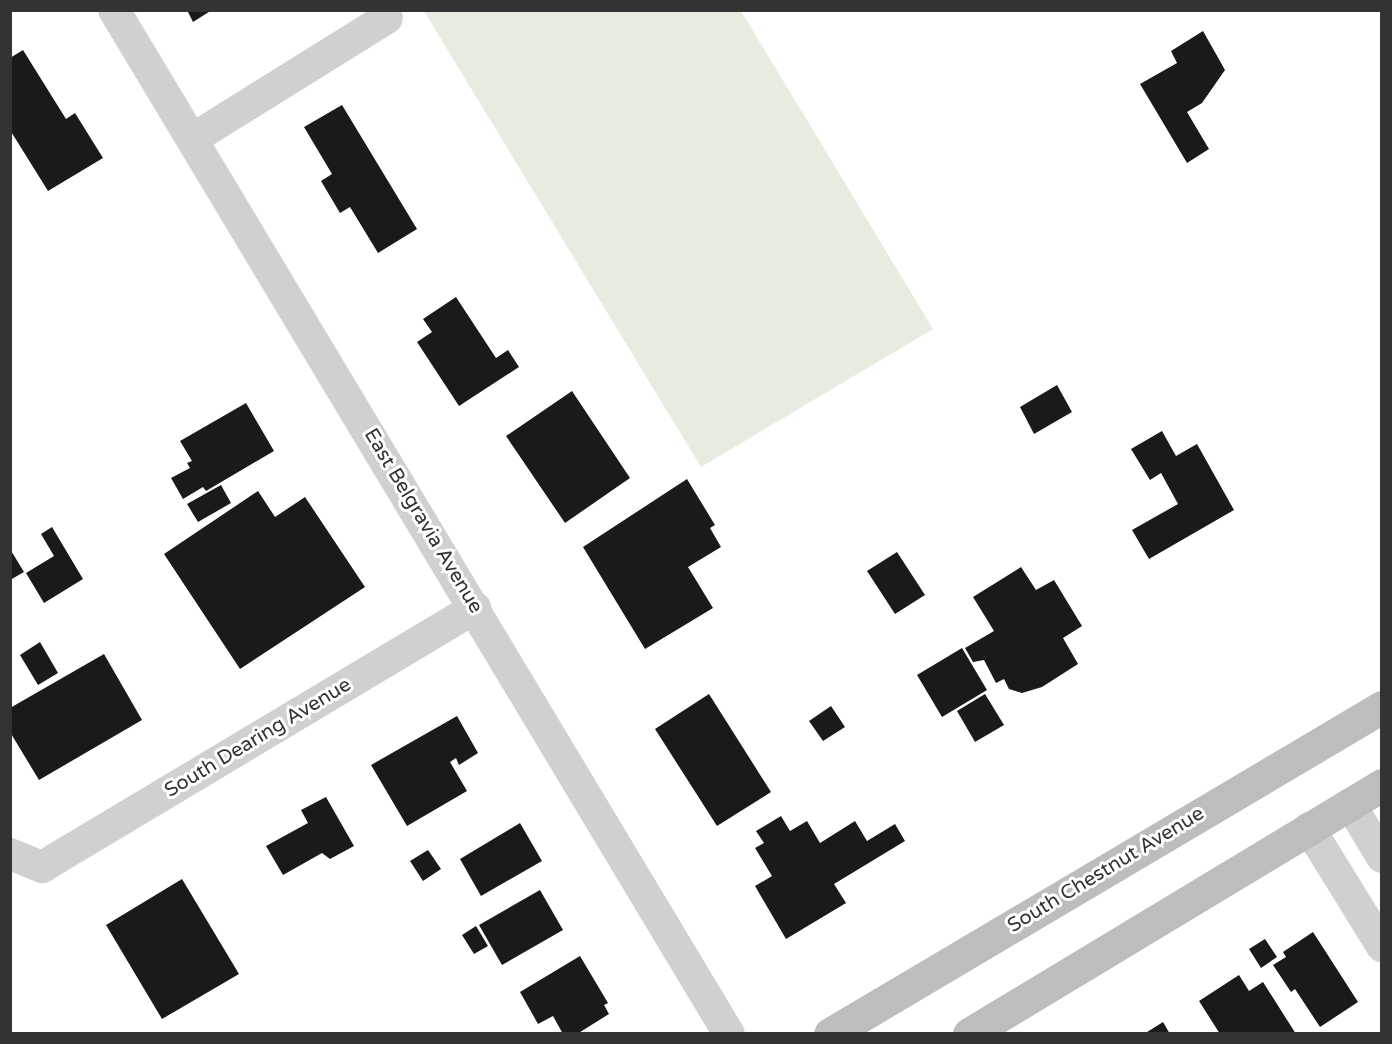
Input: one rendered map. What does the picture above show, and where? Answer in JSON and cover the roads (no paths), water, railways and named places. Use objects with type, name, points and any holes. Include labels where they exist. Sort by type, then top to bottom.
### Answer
[{"type":"main road","name":"South Chestnut Avenue","points":[[830,1034],[1382,707]]},
{"type":"main road","points":[[969,1034],[1382,785]]},
{"type":"street","name":"East Belgravia Avenue","points":[[114,10],[194,138],[729,1034]]},
{"type":"street","points":[[194,138],[387,18]]},
{"type":"street","name":"South Dearing Avenue","points":[[10,854],[42,867],[475,608]]},
{"type":"street","points":[[1350,804],[1382,857]]},
{"type":"street","points":[[1309,828],[1382,946]]}]
